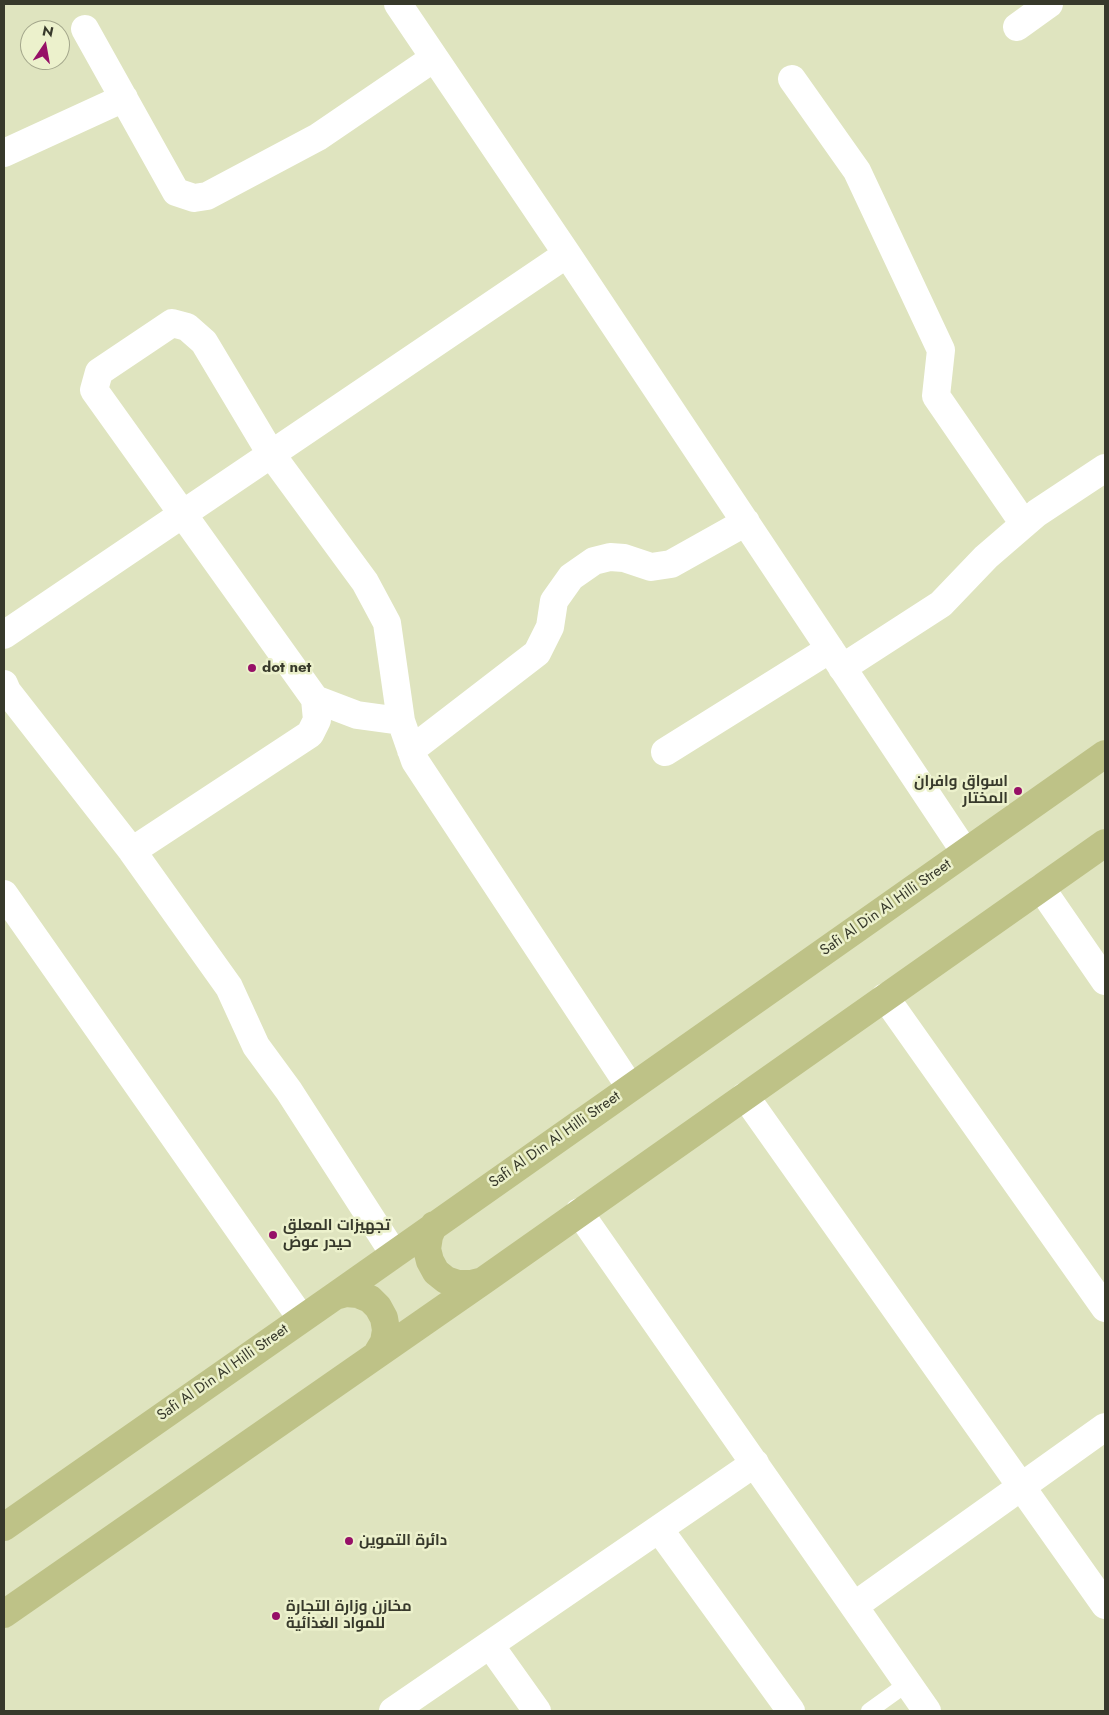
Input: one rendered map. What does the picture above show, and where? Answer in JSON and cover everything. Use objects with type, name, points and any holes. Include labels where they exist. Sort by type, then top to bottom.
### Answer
[{"type":"main road","name":"Safi Al Din Al Hilli Street","points":[[4,1527],[1105,754]]},
{"type":"main road","points":[[4,1614],[1105,843]]},
{"type":"main road","points":[[434,1225],[429,1236],[427,1249],[430,1261],[436,1272],[446,1280],[458,1284],[471,1284],[483,1280]]},
{"type":"main road","points":[[335,1296],[346,1293],[358,1294],[370,1299],[378,1307],[384,1318],[386,1330],[384,1342],[378,1352]]},
{"type":"street","points":[[398,4],[567,254],[965,852]]},
{"type":"street","points":[[1017,27],[1049,4]]},
{"type":"street","points":[[85,29],[176,192],[194,198],[207,196],[318,137],[434,58]]},
{"type":"street","points":[[792,79],[857,171],[941,350],[936,396],[1024,524]]},
{"type":"street","points":[[4,153],[124,98]]},
{"type":"street","points":[[4,635],[567,254]]},
{"type":"street","points":[[132,851],[310,734],[317,720],[315,699],[94,390],[99,372],[172,323],[187,327],[204,342],[272,454],[366,582],[387,623],[401,721],[415,761],[630,1087]]},
{"type":"street","points":[[665,752],[836,658],[940,604],[986,557],[1037,513],[1105,468]]},
{"type":"street","points":[[411,750],[537,653],[550,627],[554,601],[571,576],[594,562],[610,557],[624,558],[651,567],[671,564],[746,522]]},
{"type":"street","points":[[4,684],[7,692],[132,851],[229,988],[256,1046],[289,1091],[394,1254]]},
{"type":"street","points":[[315,699],[357,716],[401,721]]},
{"type":"street","points":[[1041,888],[1105,981]]},
{"type":"street","points":[[4,894],[301,1318]]},
{"type":"street","points":[[885,997],[1105,1308]]},
{"type":"street","points":[[744,1096],[1105,1605]]},
{"type":"street","points":[[579,1212],[927,1711]]},
{"type":"street","points":[[854,1606],[1105,1427]]},
{"type":"street","points":[[393,1711],[755,1463]]},
{"type":"street","points":[[659,1528],[791,1711]]},
{"type":"street","points":[[490,1644],[537,1711]]},
{"type":"lane","points":[[869,1711],[908,1683]]},
{"type":"place","name":"dot net","points":[[252,668]]},
{"type":"place","name":"اسواق وافران المختار","points":[[1018,791]]},
{"type":"place","name":"تجهيزات المعلق حيدر عوض","points":[[273,1235]]},
{"type":"place","name":"دائرة التموين","points":[[349,1541]]},
{"type":"place","name":"مخازن وزارة التجارة للمواد الغذائية","points":[[276,1616]]}]
